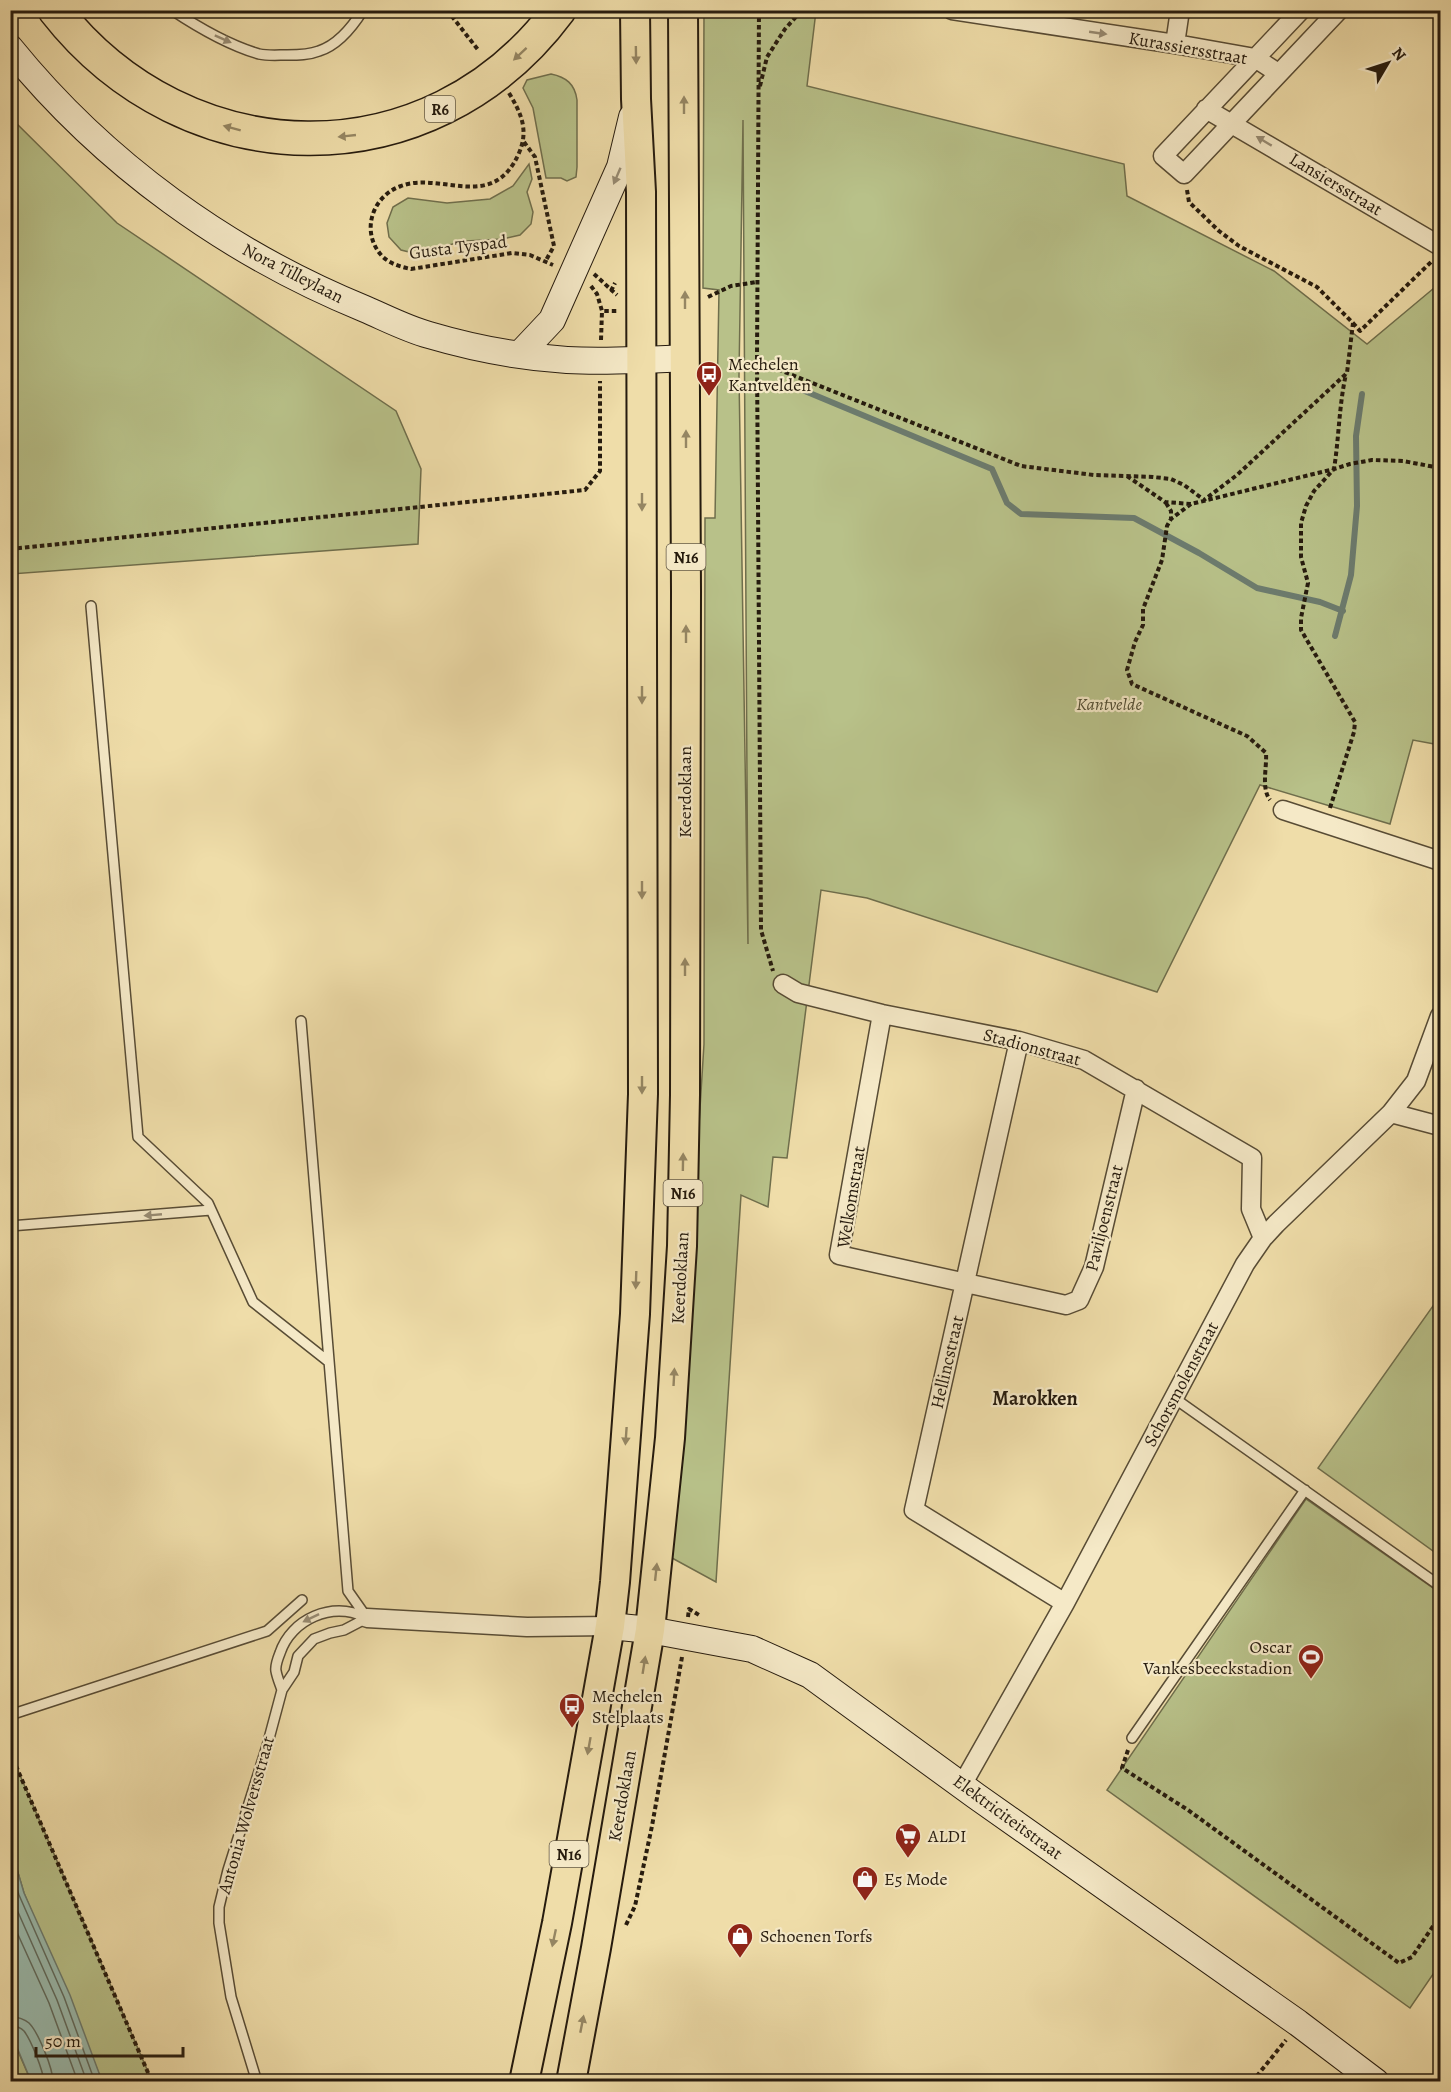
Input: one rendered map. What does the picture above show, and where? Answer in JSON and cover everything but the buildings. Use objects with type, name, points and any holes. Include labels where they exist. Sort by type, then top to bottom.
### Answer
[{"type":"highway","name":"R6","points":[[55,10],[111,66],[170,106],[197,118],[233,129],[299,139],[367,134],[417,119],[455,102],[507,66],[546,28],[559,10]]},
{"type":"main road","name":"N16","points":[[521,2076],[557,1923],[610,1626],[635,1314],[643,1094],[641,192],[636,99],[635,10]]},
{"type":"main road","name":"N16","points":[[683,10],[685,358]]},
{"type":"main road","name":"Keerdoklaan","points":[[571,2082],[650,1630],[670,1438],[682,1246],[685,1095],[685,358]]},
{"type":"street","name":"Kurassiersstraat","points":[[952,10],[999,14],[1255,58],[1278,74]]},
{"type":"street","points":[[1175,44],[1179,10]]},
{"type":"street","points":[[1301,10],[1163,156],[1184,174],[1339,10]]},
{"type":"street","name":"Nora Tilleylaan","points":[[10,48],[51,94],[114,156],[165,197],[234,243],[315,288],[427,334],[470,345],[566,360],[685,358]]},
{"type":"street","points":[[520,354],[552,320],[573,274],[620,167],[636,99]]},
{"type":"street","name":"Lansiersstraat","points":[[1206,109],[1232,123],[1436,254]]},
{"type":"street","points":[[1283,810],[1440,861]]},
{"type":"street","name":"Stadionstraat","points":[[783,984],[798,993],[882,1014],[1019,1041],[1084,1060],[1252,1158],[1251,1209],[1263,1238]]},
{"type":"street","name":"Welkomstraat","points":[[882,1014],[839,1255],[964,1282]]},
{"type":"street","name":"Schorsmolenstraat","points":[[962,1785],[1065,1603],[1245,1264],[1263,1238],[1391,1113],[1416,1081],[1440,1016]]},
{"type":"street","name":"Hellincstraat","points":[[1019,1041],[914,1510],[1065,1603]]},
{"type":"street","name":"Paviljoenstraat","points":[[964,1282],[1066,1305],[1079,1300],[1094,1267],[1136,1089]]},
{"type":"street","points":[[1391,1113],[1440,1126]]},
{"type":"street","points":[[367,1618],[527,1627],[610,1626]]},
{"type":"street","name":"Elektriciteitstraat","points":[[610,1626],[650,1630],[752,1648],[810,1675],[1298,2023],[1376,2082]]},
{"type":"lane","points":[[172,10],[195,26],[261,55],[302,55],[320,51],[338,40],[363,10]]},
{"type":"lane","points":[[91,606],[138,1137],[208,1203],[253,1302],[329,1362]]},
{"type":"lane","points":[[301,1021],[348,1591],[367,1618]]},
{"type":"lane","points":[[10,1226],[211,1210]]},
{"type":"lane","points":[[1174,1398],[1440,1586]]},
{"type":"lane","points":[[1132,1738],[1305,1490]]},
{"type":"lane","points":[[10,1715],[267,1631],[302,1600]]},
{"type":"lane","points":[[282,1690],[276,1670],[278,1656],[287,1638],[300,1624],[333,1611],[353,1611],[367,1618]]},
{"type":"lane","points":[[282,1690],[294,1672],[298,1656],[306,1645],[322,1635],[344,1630],[367,1618]]},
{"type":"lane","name":"Antonia Wolversstraat","points":[[257,2082],[231,1997],[219,1923],[219,1907],[282,1690]]},
{"type":"path","points":[[447,10],[479,51]]},
{"type":"path","points":[[759,10],[757,361],[761,930],[771,969],[783,984]]},
{"type":"path","points":[[758,92],[767,57],[785,29],[802,10]]},
{"type":"path","points":[[507,90],[520,111],[525,129],[524,142],[535,157],[554,246],[546,262]]},
{"type":"path","name":"Gusta Tyspad","points":[[524,142],[517,158],[504,174],[490,183],[472,188],[424,182],[403,185],[386,192],[375,206],[370,221],[372,237],[382,256],[396,266],[411,269],[512,253],[530,255],[573,274]]},
{"type":"path","points":[[1184,174],[1189,202],[1219,231],[1239,246],[1317,287],[1360,331],[1436,254]]},
{"type":"path","points":[[710,297],[731,286],[757,282]]},
{"type":"path","points":[[611,291],[615,283]]},
{"type":"path","points":[[10,549],[585,490],[600,471],[602,311]]},
{"type":"path","points":[[1325,823],[1354,732],[1355,722],[1301,630],[1308,583],[1301,558],[1301,523],[1314,491],[1334,470],[1341,421],[1341,396],[1347,373],[1353,323]]},
{"type":"path","points":[[757,361],[1021,466],[1094,475],[1171,479],[1184,485],[1204,500]]},
{"type":"path","points":[[1204,500],[1237,475],[1347,373]]},
{"type":"path","points":[[1283,810],[1268,798],[1265,786],[1266,753],[1247,736],[1132,684],[1127,670],[1135,642],[1143,625],[1143,609],[1162,560],[1167,526],[1171,519],[1191,504],[1334,470],[1350,464],[1402,461],[1440,468]]},
{"type":"path","points":[[1126,476],[1145,486],[1166,502],[1171,511],[1171,519]]},
{"type":"path","points":[[1166,502],[1191,504]]},
{"type":"path","points":[[621,1934],[635,1906],[655,1808],[689,1609]]},
{"type":"path","points":[[1132,1738],[1122,1768],[1188,1810],[1399,1963],[1412,1957],[1440,1916]]},
{"type":"path","points":[[10,1752],[152,2082]]},
{"type":"path","points":[[1252,2082],[1298,2023]]},
{"type":"green space","name":"Kantvelde","points":[[704,11],[816,11],[807,86],[1124,164],[1127,196],[1274,271],[1367,344],[1440,283],[1440,745],[1413,740],[1390,824],[1260,785],[1157,992],[867,898],[821,890],[787,1158],[773,1157],[768,1207],[741,1195],[716,1582],[672,1558],[704,1044],[705,518],[715,518],[719,290],[703,288]],"holes":[[[743,120],[748,944],[739,376]]]},
{"type":"green space","points":[[551,74],[569,82],[577,100],[576,177],[567,181],[561,178],[546,178],[533,108],[523,88],[527,80]]},
{"type":"green space","points":[[11,118],[117,223],[396,411],[421,469],[418,544],[11,574]]},
{"type":"green space","points":[[529,164],[532,179],[527,192],[533,212],[531,224],[520,235],[503,239],[466,241],[413,253],[401,250],[389,237],[387,223],[393,207],[408,198],[447,203],[490,199],[513,186]]},
{"type":"green space","points":[[1440,1296],[1440,1556],[1318,1468]]},
{"type":"green space","name":"Oscar Vankesbeeckstadion","points":[[1306,1499],[1440,1593],[1440,1964],[1410,2008],[1107,1790]]},
{"type":"green space","points":[[10,1752],[152,2081],[102,2081],[24,1893],[11,1849]]},
{"type":"green space","points":[[10,2033],[31,2081],[17,2081],[11,2067]]},
{"type":"water","points":[[11,1849],[24,1893],[70,1995],[102,2081],[31,2081],[11,2033]]},
{"type":"waterway","points":[[800,389],[992,469],[1007,503],[1021,514],[1134,518],[1257,588],[1320,602],[1343,611]]},
{"type":"waterway","points":[[1335,636],[1351,575],[1357,506],[1356,436],[1362,394]]},
{"type":"place","name":"Mechelen Kantvelden","points":[[709,397]]},
{"type":"place","name":"Oscar Vankesbeeckstadion","points":[[1311,1680]]},
{"type":"place","name":"Mechelen Stelplaats","points":[[572,1729]]},
{"type":"place","name":"ALDI","points":[[908,1859]]},
{"type":"place","name":"E5 Mode","points":[[865,1902]]},
{"type":"place","name":"Schoenen Torfs","points":[[740,1959]]},
{"type":"district","name":"Marokken","points":[[1035,1398]]}]
